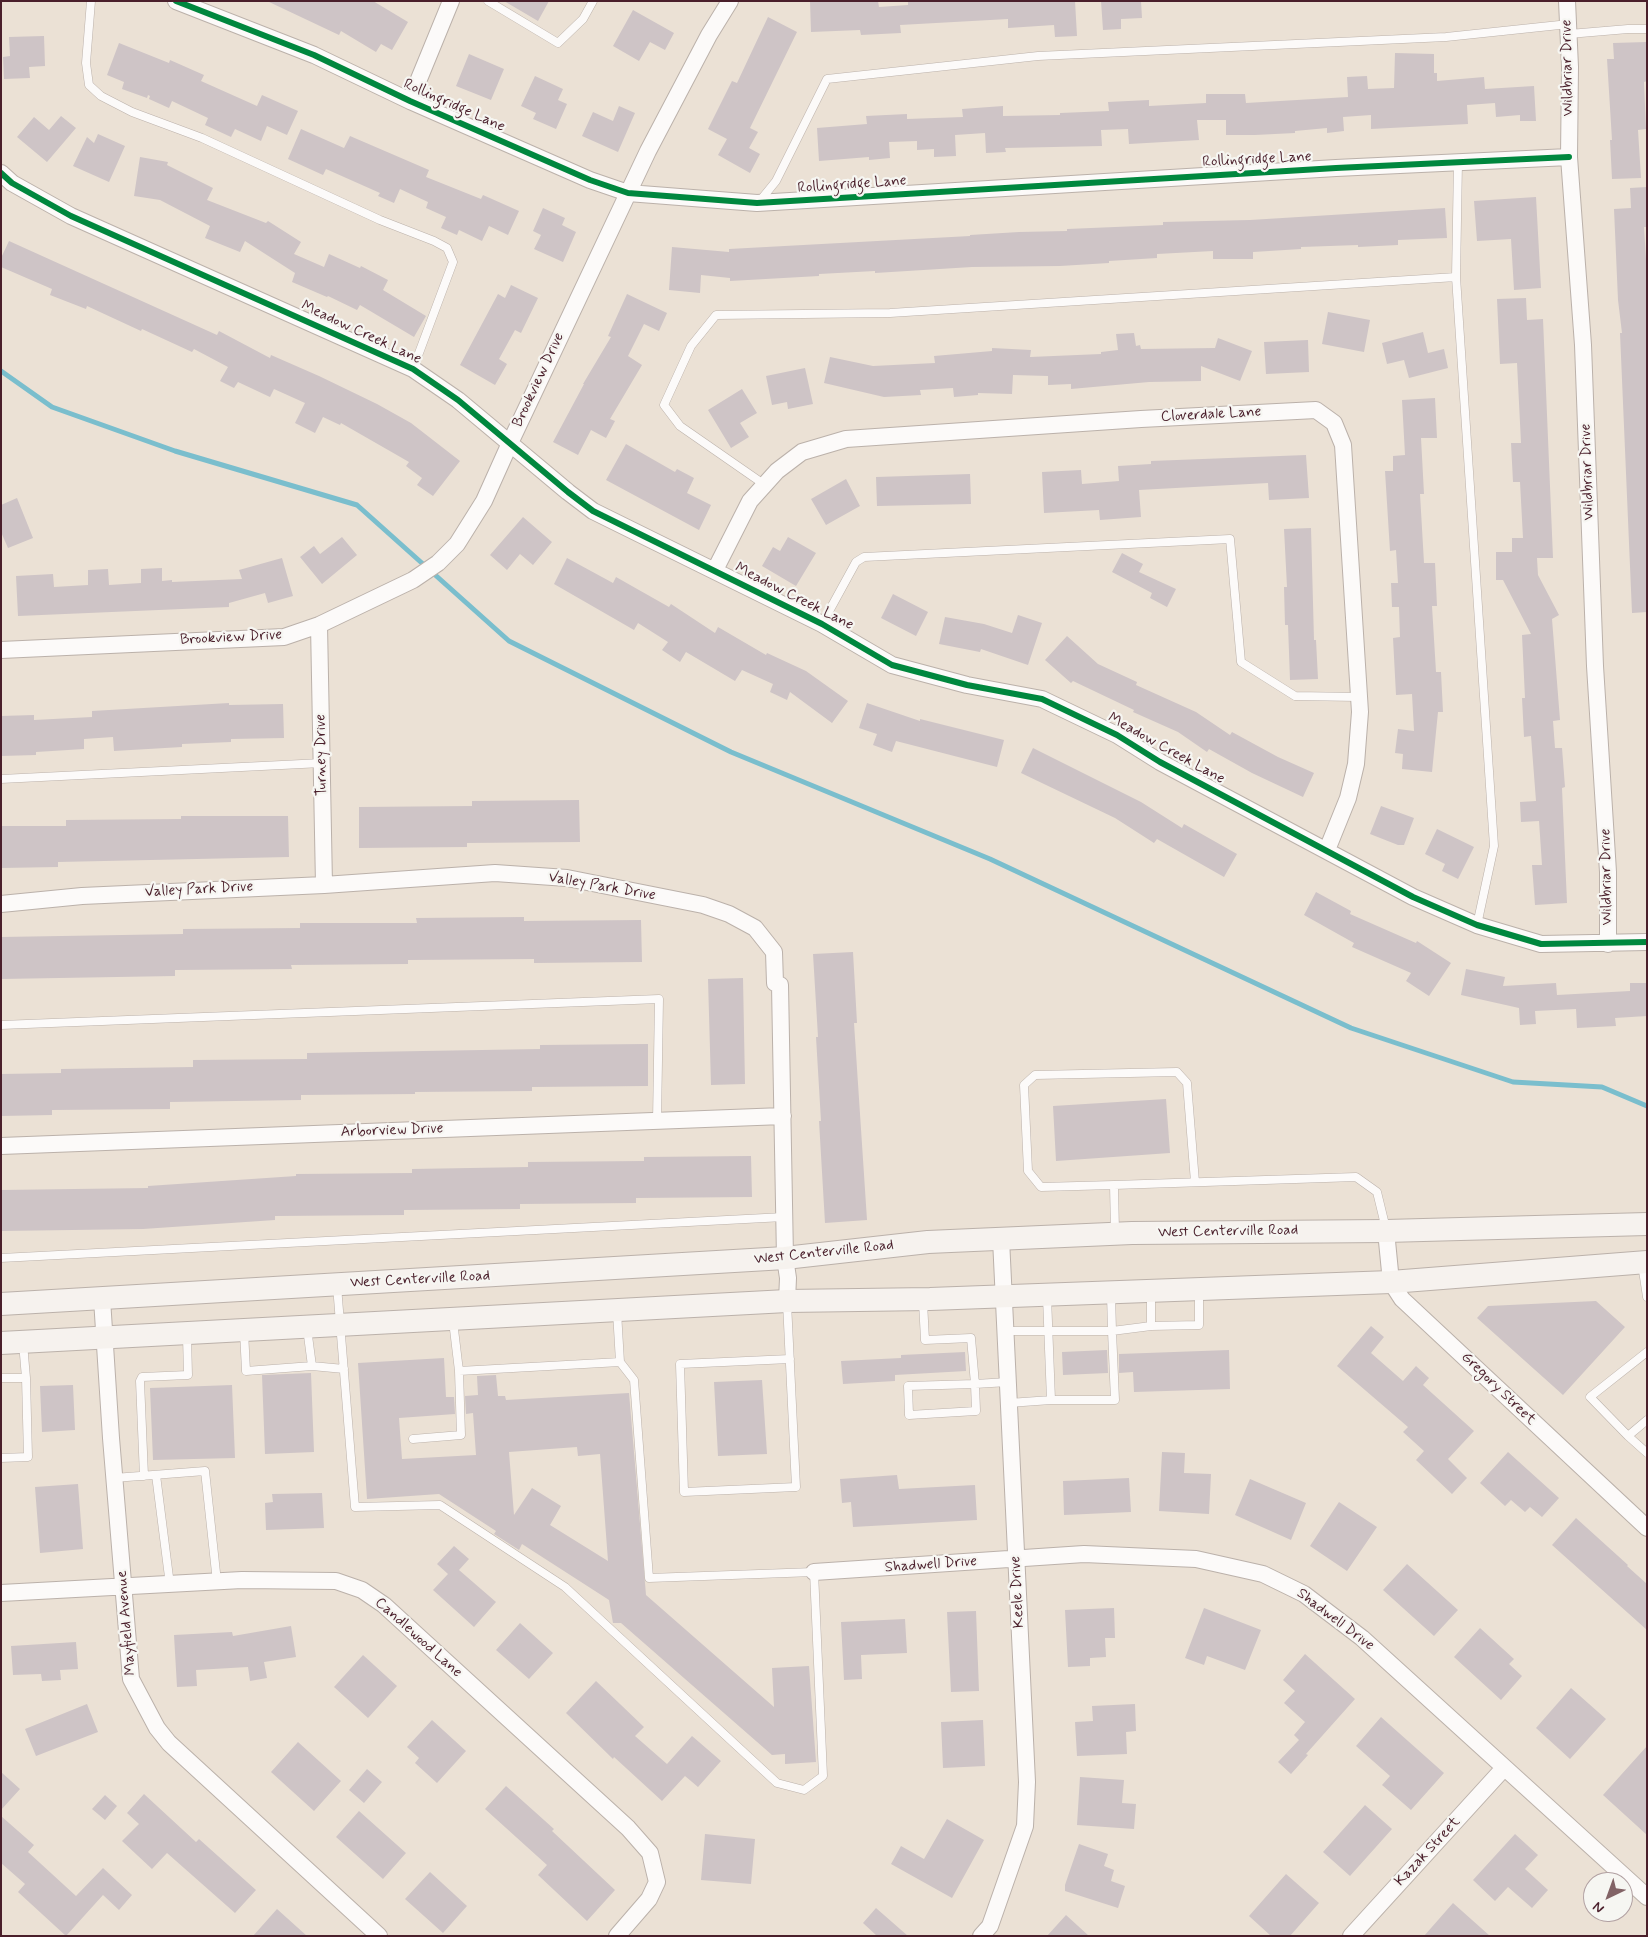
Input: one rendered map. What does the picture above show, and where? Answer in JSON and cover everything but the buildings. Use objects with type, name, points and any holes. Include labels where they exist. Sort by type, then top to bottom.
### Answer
[{"type":"main road","name":"West Centerville Road","points":[[1,1304],[785,1258],[928,1242],[1115,1234],[1386,1231],[1642,1225]]},
{"type":"main road","points":[[12,1343],[787,1301],[923,1300],[1391,1282],[1644,1262],[1642,1225]]},
{"type":"street","name":"Rollingridge Lane","points":[[176,1],[314,55],[410,101],[590,180],[628,193],[757,203],[1045,185],[1569,157]]},
{"type":"street","points":[[410,101],[451,1]]},
{"type":"street","name":"Brookview Drive","points":[[1,650],[284,637],[319,625],[413,580],[438,563],[458,544],[484,501],[628,193],[710,34],[730,1]]},
{"type":"street","name":"Wildbriar Drive","points":[[1567,1],[1569,29],[1569,157],[1583,355],[1595,656],[1608,872],[1608,944]]},
{"type":"street","name":"Meadow Creek Lane","points":[[1,172],[12,183],[71,216],[412,369],[458,400],[593,512],[822,624],[892,665],[967,685],[1042,698],[1116,735],[1160,762],[1413,897],[1477,925],[1542,944],[1647,942]]},
{"type":"street","name":"Cloverdale Lane","points":[[715,570],[750,501],[777,471],[802,452],[846,439],[1141,419],[1316,410],[1334,423],[1343,445],[1360,712],[1356,764],[1348,798],[1327,850]]},
{"type":"street","name":"Turney Drive","points":[[319,625],[324,885]]},
{"type":"street","name":"Valley Park Drive","points":[[1,904],[82,896],[324,885],[495,873],[568,878],[703,905],[729,914],[755,928],[774,952],[775,983],[780,985],[785,1258],[788,1278],[787,1301]]},
{"type":"street","name":"Arborview Drive","points":[[1,1146],[783,1116]]},
{"type":"street","name":"Gregory Street","points":[[1386,1231],[1391,1282],[1402,1299],[1647,1528]]},
{"type":"street","name":"Keele Drive","points":[[981,1936],[990,1926],[1025,1826],[1027,1782],[1001,1239]]},
{"type":"street","name":"Mayfield Avenue","points":[[102,1299],[103,1338],[131,1679],[157,1728],[169,1743],[379,1936]]},
{"type":"street","name":"Shadwell Drive","points":[[814,1572],[1084,1554],[1196,1559],[1262,1574],[1304,1594],[1362,1638],[1647,1897]]},
{"type":"street","name":"Candlewood Lane","points":[[1,1593],[124,1588],[242,1580],[336,1581],[362,1590],[384,1605],[628,1828],[650,1853],[656,1882],[649,1899],[617,1936]]},
{"type":"street","name":"Kazak Street","points":[[1351,1936],[1504,1768]]},
{"type":"lane","points":[[90,1],[86,63],[89,85],[101,96],[132,112],[202,138],[380,220],[447,248],[453,262],[412,369]]},
{"type":"lane","points":[[488,1],[558,43],[583,19],[593,1]]},
{"type":"lane","points":[[757,203],[776,181],[827,80],[1038,56],[1446,37],[1569,29],[1647,29]]},
{"type":"lane","points":[[1458,162],[1456,277],[1494,846],[1477,925]]},
{"type":"lane","points":[[765,485],[680,426],[664,405],[691,346],[716,316],[890,313],[1456,277]]},
{"type":"lane","points":[[822,624],[856,562],[864,557],[1230,539],[1241,662],[1295,696],[1358,697]]},
{"type":"lane","points":[[1,779],[322,763]]},
{"type":"lane","points":[[1,1025],[659,999],[657,1121]]},
{"type":"lane","points":[[1195,1182],[1187,1083],[1177,1072],[1035,1076],[1024,1085],[1028,1171],[1041,1187],[1356,1177],[1377,1192],[1386,1231]]},
{"type":"lane","points":[[1114,1185],[1115,1234]]},
{"type":"lane","points":[[1,1258],[784,1217]]},
{"type":"lane","points":[[1644,1262],[1647,1297]]},
{"type":"lane","points":[[337,1285],[355,1507],[440,1505],[565,1587],[777,1783],[804,1790],[823,1776],[814,1572],[649,1578],[634,1380],[620,1362],[617,1310]]},
{"type":"lane","points":[[1005,1332],[1112,1331],[1151,1326],[1199,1325],[1198,1289]]},
{"type":"lane","points":[[1150,1291],[1151,1326]]},
{"type":"lane","points":[[1009,1403],[1051,1400],[1116,1400],[1111,1292]]},
{"type":"lane","points":[[1047,1295],[1051,1400]]},
{"type":"lane","points":[[923,1300],[925,1340],[971,1338],[975,1384],[976,1411],[909,1414],[908,1386],[975,1384],[1008,1382]]},
{"type":"lane","points":[[787,1301],[790,1359],[796,1487],[684,1492],[680,1364],[790,1359]]},
{"type":"lane","points":[[413,1439],[461,1435],[459,1371],[453,1319]]},
{"type":"lane","points":[[307,1327],[312,1366]]},
{"type":"lane","points":[[244,1331],[246,1370],[312,1366],[344,1369]]},
{"type":"lane","points":[[144,1476],[140,1381],[142,1377],[188,1375],[186,1334]]},
{"type":"lane","points":[[1,1458],[28,1457],[26,1378],[12,1343]]},
{"type":"lane","points":[[1647,1352],[1590,1397],[1647,1453]]},
{"type":"lane","points":[[459,1371],[620,1362]]},
{"type":"lane","points":[[1,1378],[26,1378]]},
{"type":"lane","points":[[1628,1436],[1647,1420]]},
{"type":"lane","points":[[114,1478],[205,1471],[217,1582]]},
{"type":"lane","points":[[156,1475],[170,1585]]},
{"type":"waterway","points":[[1,371],[52,407],[175,451],[357,505],[509,641],[731,752],[990,859],[1351,1028],[1513,1082],[1602,1087],[1647,1106]]},
{"type":"cycle path","points":[[176,1],[314,55],[410,101],[590,180],[628,193],[757,203],[1336,168],[1569,157]]},
{"type":"cycle path","points":[[1,173],[12,183],[71,216],[413,369],[458,400],[593,511],[822,624],[892,665],[967,685],[1042,699],[1117,735],[1160,762],[1413,897],[1477,925],[1541,944],[1647,942]]}]
